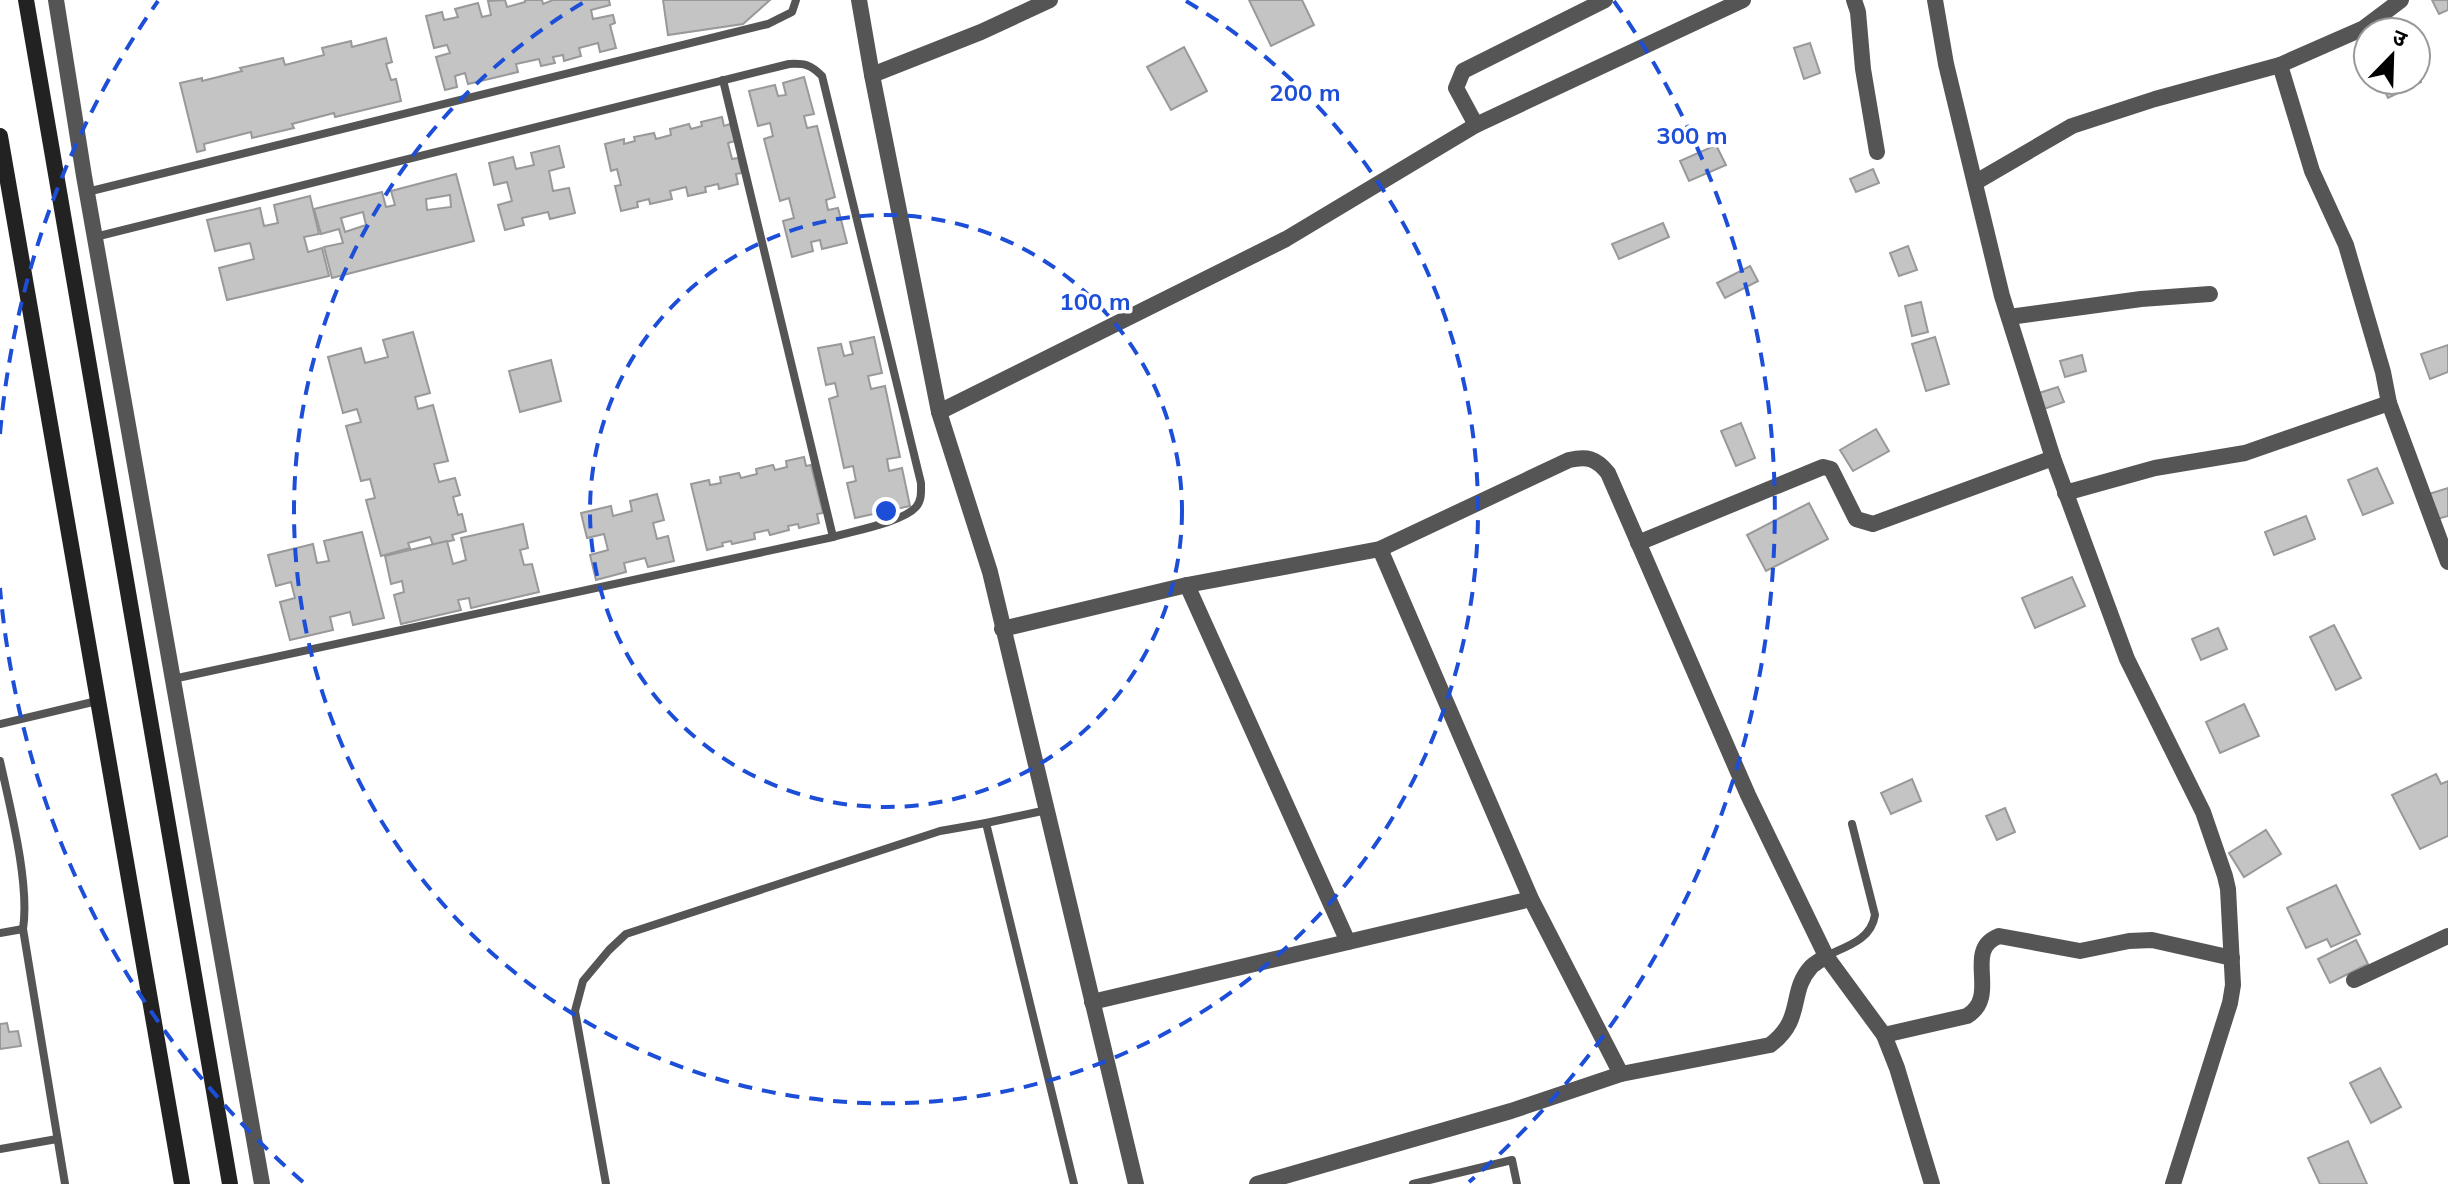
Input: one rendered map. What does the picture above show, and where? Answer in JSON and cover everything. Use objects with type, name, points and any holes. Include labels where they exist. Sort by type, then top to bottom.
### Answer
[{"type":"street","points":[[26,0],[230,1184]]},
{"type":"street","points":[[56,0],[262,1184]]},
{"type":"street","points":[[859,0],[939,412],[990,572],[1136,1184]]},
{"type":"street","points":[[872,75],[981,32],[1050,0]]},
{"type":"street","points":[[1476,125],[1456,88],[1463,71],[1605,0]]},
{"type":"street","points":[[939,412],[1286,239],[1476,125],[1743,0]]},
{"type":"street","points":[[1854,0],[1877,152]]},
{"type":"street","points":[[1976,182],[2072,126],[2155,99],[2280,65],[2364,28],[2401,0]]},
{"type":"street","points":[[1941,3],[1946,64],[2009,317],[2053,458],[2127,659],[2209,826],[2228,889],[2233,985],[2230,1003],[2173,1184]]},
{"type":"street","points":[[2280,65],[2312,171],[2346,245],[2389,403],[2448,562]]},
{"type":"street","points":[[0,136],[182,1184]]},
{"type":"street","points":[[2009,317],[2141,299],[2210,294]]},
{"type":"street","points":[[2065,493],[2155,468],[2245,453],[2389,403]]},
{"type":"street","points":[[1002,629],[1187,585],[1380,549],[1569,460],[1585,456],[1599,462],[1608,473],[1748,795],[1826,956],[1884,1035],[1932,1184]]},
{"type":"street","points":[[1638,543],[1823,467],[1831,469],[1856,519],[1873,524],[2053,458]]},
{"type":"street","points":[[1380,549],[1531,899],[1621,1074]]},
{"type":"street","points":[[1187,585],[1348,942]]},
{"type":"street","points":[[1092,1002],[1531,899]]},
{"type":"street","points":[[1884,1035],[1975,1012],[1983,996],[1981,955],[1986,945],[1999,936],[2080,951],[2129,941],[2152,940],[2232,958]]},
{"type":"street","points":[[2354,980],[2448,936]]},
{"type":"street","points":[[1257,1184],[1511,1111],[1621,1074],[1770,1045],[1790,1026],[1800,988],[1810,968],[1826,956]]},
{"type":"lane","points":[[87,192],[768,24],[792,12],[796,0]]},
{"type":"lane","points":[[95,237],[723,80],[804,63],[813,66],[822,76],[917,468],[921,496],[918,505],[907,515],[833,537],[173,679]]},
{"type":"lane","points":[[723,80],[833,537]]},
{"type":"lane","points":[[0,724],[97,701]]},
{"type":"lane","points":[[0,761],[12,813],[26,912],[23,929],[65,1184]]},
{"type":"lane","points":[[606,1184],[575,1011],[583,981],[626,934],[940,831],[1047,810]]},
{"type":"lane","points":[[986,823],[1074,1184]]},
{"type":"lane","points":[[1826,956],[1862,938],[1874,924],[1875,915],[1852,824]]},
{"type":"lane","points":[[0,933],[23,929]]},
{"type":"lane","points":[[0,1149],[57,1139]]},
{"type":"lane","points":[[1413,1184],[1512,1160],[1517,1184]]},
{"type":"building","points":[[505,0],[507,7],[525,0],[542,0],[543,4],[553,0],[609,0],[610,5],[591,10],[593,19],[613,15],[615,23],[610,25],[616,48],[600,52],[598,43],[579,48],[581,56],[564,61],[563,55],[553,57],[555,63],[541,66],[539,59],[516,64],[518,72],[468,84],[465,73],[455,76],[457,87],[445,90],[436,57],[450,53],[447,45],[434,48],[426,16],[442,12],[444,20],[458,17],[455,9],[478,3],[482,17],[491,15],[488,1]]},
{"type":"building","points":[[663,0],[770,0],[743,24],[668,35]]},
{"type":"building","points":[[1249,0],[1302,0],[1314,25],[1271,46]]},
{"type":"building","points":[[2432,0],[2448,0],[2448,10],[2439,14]]},
{"type":"building","points":[[386,38],[392,62],[386,64],[391,80],[396,79],[401,101],[335,117],[334,113],[292,124],[294,128],[252,138],[251,132],[204,144],[205,150],[197,152],[180,83],[202,78],[202,81],[283,58],[285,65],[324,55],[322,48],[351,41],[352,47]]},
{"type":"building","points":[[1810,43],[1820,73],[1804,79],[1794,48]]},
{"type":"building","points":[[1184,47],[1207,91],[1171,110],[1147,67]]},
{"type":"building","points":[[804,77],[814,114],[804,116],[807,128],[817,126],[835,197],[826,200],[828,210],[838,208],[847,243],[822,249],[820,240],[811,242],[813,251],[792,257],[783,221],[794,218],[789,198],[780,201],[764,139],[773,136],[770,123],[758,126],[749,91],[775,85],[778,96],[786,95],[783,83]]},
{"type":"building","points":[[722,117],[724,126],[730,124],[735,141],[728,143],[732,159],[738,158],[742,173],[736,174],[738,184],[719,189],[718,184],[705,187],[706,192],[688,196],[686,187],[670,191],[672,199],[650,204],[649,199],[637,202],[638,207],[621,211],[615,186],[621,185],[617,169],[611,171],[605,144],[624,139],[624,144],[635,141],[634,137],[654,133],[656,139],[671,135],[670,129],[689,124],[691,129],[702,126],[701,122]]},
{"type":"building","points":[[1716,145],[1726,165],[1689,181],[1680,161]]},
{"type":"building","points":[[559,146],[564,167],[549,171],[553,191],[569,188],[575,213],[550,219],[548,212],[522,218],[524,225],[505,230],[498,205],[512,201],[507,182],[494,185],[489,163],[513,157],[516,169],[534,165],[531,153]]},
{"type":"building","points":[[1873,169],[1879,183],[1856,192],[1850,179]]},
{"type":"building","points":[[456,174],[474,241],[332,278],[324,247],[343,243],[339,229],[321,234],[314,209],[382,192],[386,207],[395,205],[391,191]],"holes":[[[450,195],[451,207],[427,210],[426,199]],[[363,212],[366,225],[345,232],[341,218]]]},
{"type":"building","points":[[310,196],[319,234],[304,237],[308,252],[322,248],[329,276],[227,300],[219,268],[254,259],[250,243],[215,251],[207,220],[260,208],[264,226],[278,223],[274,205]]},
{"type":"building","points":[[1663,223],[1669,237],[1619,259],[1612,244]]},
{"type":"building","points":[[1908,246],[1917,270],[1899,276],[1890,253]]},
{"type":"building","points":[[1750,266],[1758,281],[1725,298],[1717,283]]},
{"type":"building","points":[[1921,302],[1928,332],[1912,336],[1905,306]]},
{"type":"building","points":[[413,332],[430,393],[415,397],[418,409],[433,405],[448,461],[434,464],[439,482],[455,478],[460,495],[453,497],[466,531],[452,535],[454,540],[433,545],[430,537],[408,543],[410,548],[381,556],[366,500],[375,498],[370,479],[361,481],[346,426],[361,422],[357,409],[343,413],[328,357],[361,348],[365,363],[388,357],[383,340]]},
{"type":"building","points":[[874,337],[882,373],[868,376],[871,389],[885,386],[900,457],[887,459],[889,471],[902,468],[910,506],[855,518],[847,483],[856,481],[853,466],[844,468],[829,399],[838,396],[835,383],[826,385],[818,348],[841,344],[844,356],[853,354],[850,342]]},
{"type":"building","points":[[1935,337],[1949,384],[1926,391],[1912,344]]},
{"type":"building","points":[[2448,345],[2448,372],[2430,379],[2421,354]]},
{"type":"building","points":[[2082,355],[2086,371],[2065,377],[2060,361]]},
{"type":"building","points":[[551,360],[561,401],[520,412],[509,371]]},
{"type":"building","points":[[2058,387],[2064,402],[2044,409],[2039,393]]},
{"type":"building","points":[[1741,423],[1755,458],[1736,466],[1721,431]]},
{"type":"building","points":[[1876,429],[1889,451],[1853,471],[1840,450]]},
{"type":"building","points":[[804,457],[806,466],[811,465],[823,513],[817,514],[819,523],[799,528],[798,524],[788,526],[789,530],[770,535],[768,530],[754,533],[755,539],[722,543],[723,546],[707,550],[691,484],[709,480],[710,485],[721,483],[720,477],[739,473],[741,478],[757,474],[756,469],[773,465],[775,470],[787,467],[786,461]]},
{"type":"building","points":[[2377,468],[2393,503],[2363,515],[2348,480]]},
{"type":"building","points":[[2448,488],[2448,516],[2437,519],[2429,494]]},
{"type":"building","points":[[657,494],[664,520],[653,523],[657,539],[668,536],[674,561],[648,567],[645,558],[624,563],[626,572],[596,580],[590,555],[608,550],[604,534],[587,538],[581,513],[611,506],[613,516],[632,511],[630,501]]},
{"type":"building","points":[[1809,503],[1828,539],[1766,571],[1747,535]]},
{"type":"building","points":[[2306,516],[2315,539],[2274,555],[2265,532]]},
{"type":"building","points":[[523,524],[528,548],[520,550],[524,565],[532,564],[539,592],[471,608],[469,598],[458,600],[461,610],[401,624],[394,595],[404,592],[402,581],[391,584],[385,556],[447,541],[453,564],[466,560],[461,538]]},
{"type":"building","points":[[362,532],[384,618],[353,625],[350,612],[330,617],[333,630],[290,640],[280,602],[295,598],[291,582],[276,586],[268,555],[313,544],[317,563],[329,561],[324,541]]},
{"type":"building","points":[[2072,577],[2085,606],[2035,628],[2022,598]]},
{"type":"building","points":[[2334,625],[2361,678],[2336,690],[2310,637]]},
{"type":"building","points":[[2218,628],[2227,649],[2201,660],[2192,639]]},
{"type":"building","points":[[2244,704],[2259,736],[2220,753],[2206,722]]},
{"type":"building","points":[[2436,774],[2441,784],[2448,781],[2448,836],[2420,849],[2392,795]]},
{"type":"building","points":[[1912,779],[1921,801],[1891,814],[1881,793]]},
{"type":"building","points":[[2005,808],[2015,832],[1997,840],[1986,816]]},
{"type":"building","points":[[2266,830],[2281,854],[2244,877],[2229,853]]},
{"type":"building","points":[[2336,885],[2360,934],[2331,947],[2327,939],[2306,948],[2287,908]]},
{"type":"building","points":[[2356,940],[2368,964],[2330,983],[2318,959]]},
{"type":"building","points":[[7,1023],[9,1032],[18,1031],[21,1046],[0,1049],[0,1024]]},
{"type":"building","points":[[2380,1068],[2401,1107],[2371,1123],[2350,1083]]},
{"type":"building","points":[[2348,1141],[2367,1184],[2320,1184],[2308,1158]]}]
